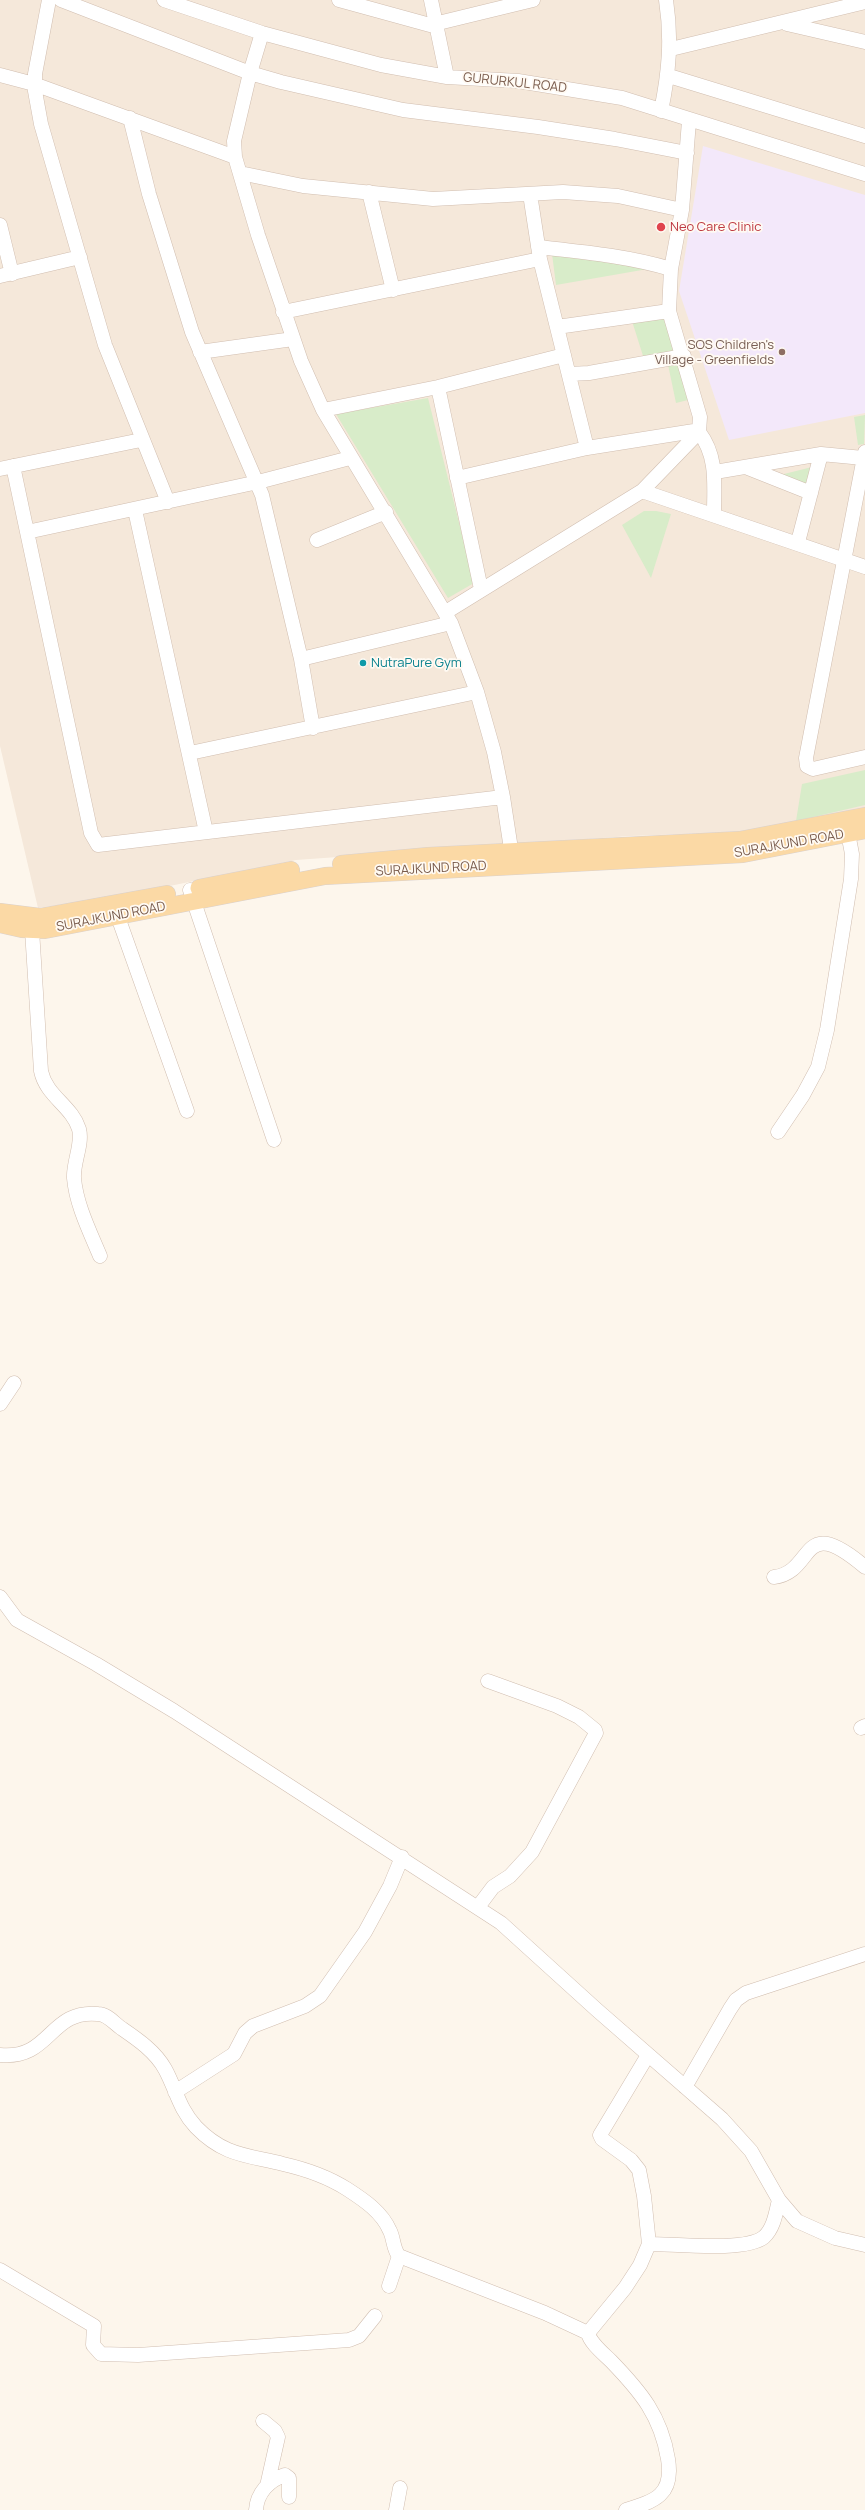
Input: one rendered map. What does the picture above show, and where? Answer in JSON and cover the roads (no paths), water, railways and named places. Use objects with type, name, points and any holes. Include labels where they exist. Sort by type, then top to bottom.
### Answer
[{"type":"main road","name":"SURAJKUND ROAD","points":[[0,912],[40,916],[325,876],[740,840],[865,816]]},
{"type":"main road","name":"SURAJKUND ROAD","points":[[512,859],[743,854],[865,830]]},
{"type":"main road","name":"SURAJKUND ROAD","points":[[0,924],[32,930],[118,917],[191,895]]},
{"type":"street","points":[[49,0],[34,84],[42,124],[105,344],[141,440],[168,502]]},
{"type":"street","points":[[61,0],[250,73],[281,82],[403,110],[615,138],[687,153]]},
{"type":"street","name":"GURURKUL ROAD","points":[[164,0],[189,5],[262,33],[373,63],[447,77],[518,81],[622,98],[689,121],[865,174]]},
{"type":"street","points":[[339,0],[418,24],[437,24],[533,0]]},
{"type":"street","points":[[431,0],[447,77]]},
{"type":"street","points":[[661,111],[669,76],[671,50],[666,0]]},
{"type":"street","points":[[671,50],[784,24],[865,2]]},
{"type":"street","points":[[784,24],[865,42]]},
{"type":"street","points":[[262,33],[235,131],[236,157],[240,173],[283,312],[323,410],[350,458],[386,512],[449,618],[477,692],[504,797],[512,859]]},
{"type":"street","points":[[0,75],[34,84],[236,157]]},
{"type":"street","points":[[669,76],[865,136]]},
{"type":"street","points":[[130,118],[149,194],[200,352],[258,482],[301,659],[312,728]]},
{"type":"street","points":[[689,121],[682,210],[672,269],[669,311],[684,356],[700,417],[699,432],[711,451],[715,472],[714,514]]},
{"type":"street","points":[[240,173],[303,186],[440,199],[564,192],[618,196],[682,210]]},
{"type":"street","points":[[369,192],[393,290]]},
{"type":"street","points":[[530,194],[539,253],[587,448]]},
{"type":"street","points":[[0,225],[6,275],[80,257]]},
{"type":"street","points":[[283,312],[393,290],[539,253],[599,253],[643,261],[672,269]]},
{"type":"street","points":[[557,327],[669,311]]},
{"type":"street","points":[[200,352],[293,339]]},
{"type":"street","points":[[323,410],[438,387],[564,355]]},
{"type":"street","points":[[570,374],[589,373],[684,356]]},
{"type":"street","points":[[438,387],[481,589]]},
{"type":"street","points":[[457,478],[587,448],[687,432],[699,432]]},
{"type":"street","points":[[301,659],[449,618],[481,589],[642,491],[699,432]]},
{"type":"street","points":[[141,440],[7,468],[27,532],[93,839],[102,846],[206,832],[504,797]]},
{"type":"street","points":[[715,472],[748,468],[822,454],[864,463],[806,762],[813,769],[865,757]]},
{"type":"street","points":[[798,542],[822,454]]},
{"type":"street","points":[[27,532],[135,510],[258,482],[350,458]]},
{"type":"street","points":[[748,468],[811,493]]},
{"type":"street","points":[[642,491],[798,542],[865,567]]},
{"type":"street","points":[[135,510],[190,753],[206,832]]},
{"type":"street","points":[[317,540],[386,512]]},
{"type":"street","points":[[190,753],[477,692]]},
{"type":"street","points":[[778,1132],[815,1074],[827,1030],[851,879],[852,854],[848,833]]},
{"type":"street","points":[[191,895],[274,1140]]},
{"type":"street","points":[[118,917],[187,1110]]},
{"type":"street","points":[[32,930],[42,1076],[49,1092],[74,1120],[79,1130],[74,1168],[76,1187],[100,1256]]},
{"type":"street","points":[[0,1404],[14,1383]]},
{"type":"street","points":[[774,1577],[793,1568],[809,1548],[826,1543],[844,1550],[865,1567]]},
{"type":"street","points":[[0,1597],[17,1620],[168,1707],[338,1819],[402,1857],[478,1907],[516,1935],[648,2055],[722,2119],[752,2151],[779,2200],[797,2221],[805,2226],[835,2238],[865,2245]]},
{"type":"street","points":[[478,1907],[493,1887],[510,1876],[532,1852],[596,1733],[595,1730],[570,1712],[488,1681]]},
{"type":"street","points":[[174,2092],[234,2054],[245,2033],[253,2026],[305,2006],[320,1996],[365,1932],[390,1886],[402,1857]]},
{"type":"street","points":[[685,2087],[736,2000],[746,1993],[865,1954]]},
{"type":"street","points":[[0,2055],[29,2052],[42,2044],[60,2024],[77,2017],[99,2014],[106,2016],[151,2051],[163,2065],[182,2110],[195,2126],[226,2149],[242,2156],[285,2164],[325,2178],[359,2197],[373,2208],[386,2223],[400,2256],[389,2286]]},
{"type":"street","points":[[588,2333],[625,2288],[640,2265],[649,2244],[644,2196],[639,2170],[631,2160],[602,2139],[600,2135],[648,2055]]},
{"type":"street","points":[[649,2244],[748,2245],[761,2239],[771,2228],[779,2200]]},
{"type":"street","points":[[400,2256],[538,2310],[588,2333],[650,2405],[658,2421],[668,2454],[670,2468],[666,2488],[660,2497],[648,2503],[626,2510]]},
{"type":"street","points":[[0,2270],[94,2326],[93,2346],[101,2354],[138,2355],[349,2340],[359,2336],[375,2316]]},
{"type":"street","points":[[263,2421],[275,2431],[278,2437],[267,2486]]},
{"type":"street","points":[[256,2510],[258,2498],[267,2486],[286,2475],[289,2478],[289,2497]]},
{"type":"street","points":[[396,2510],[400,2488]]},
{"type":"place","name":"Neo Care Clinic","points":[[661,227]]},
{"type":"place","name":"SOS Children's Village - Greenfields","points":[[782,352]]},
{"type":"place","name":"NutraPure Gym","points":[[363,663]]}]
